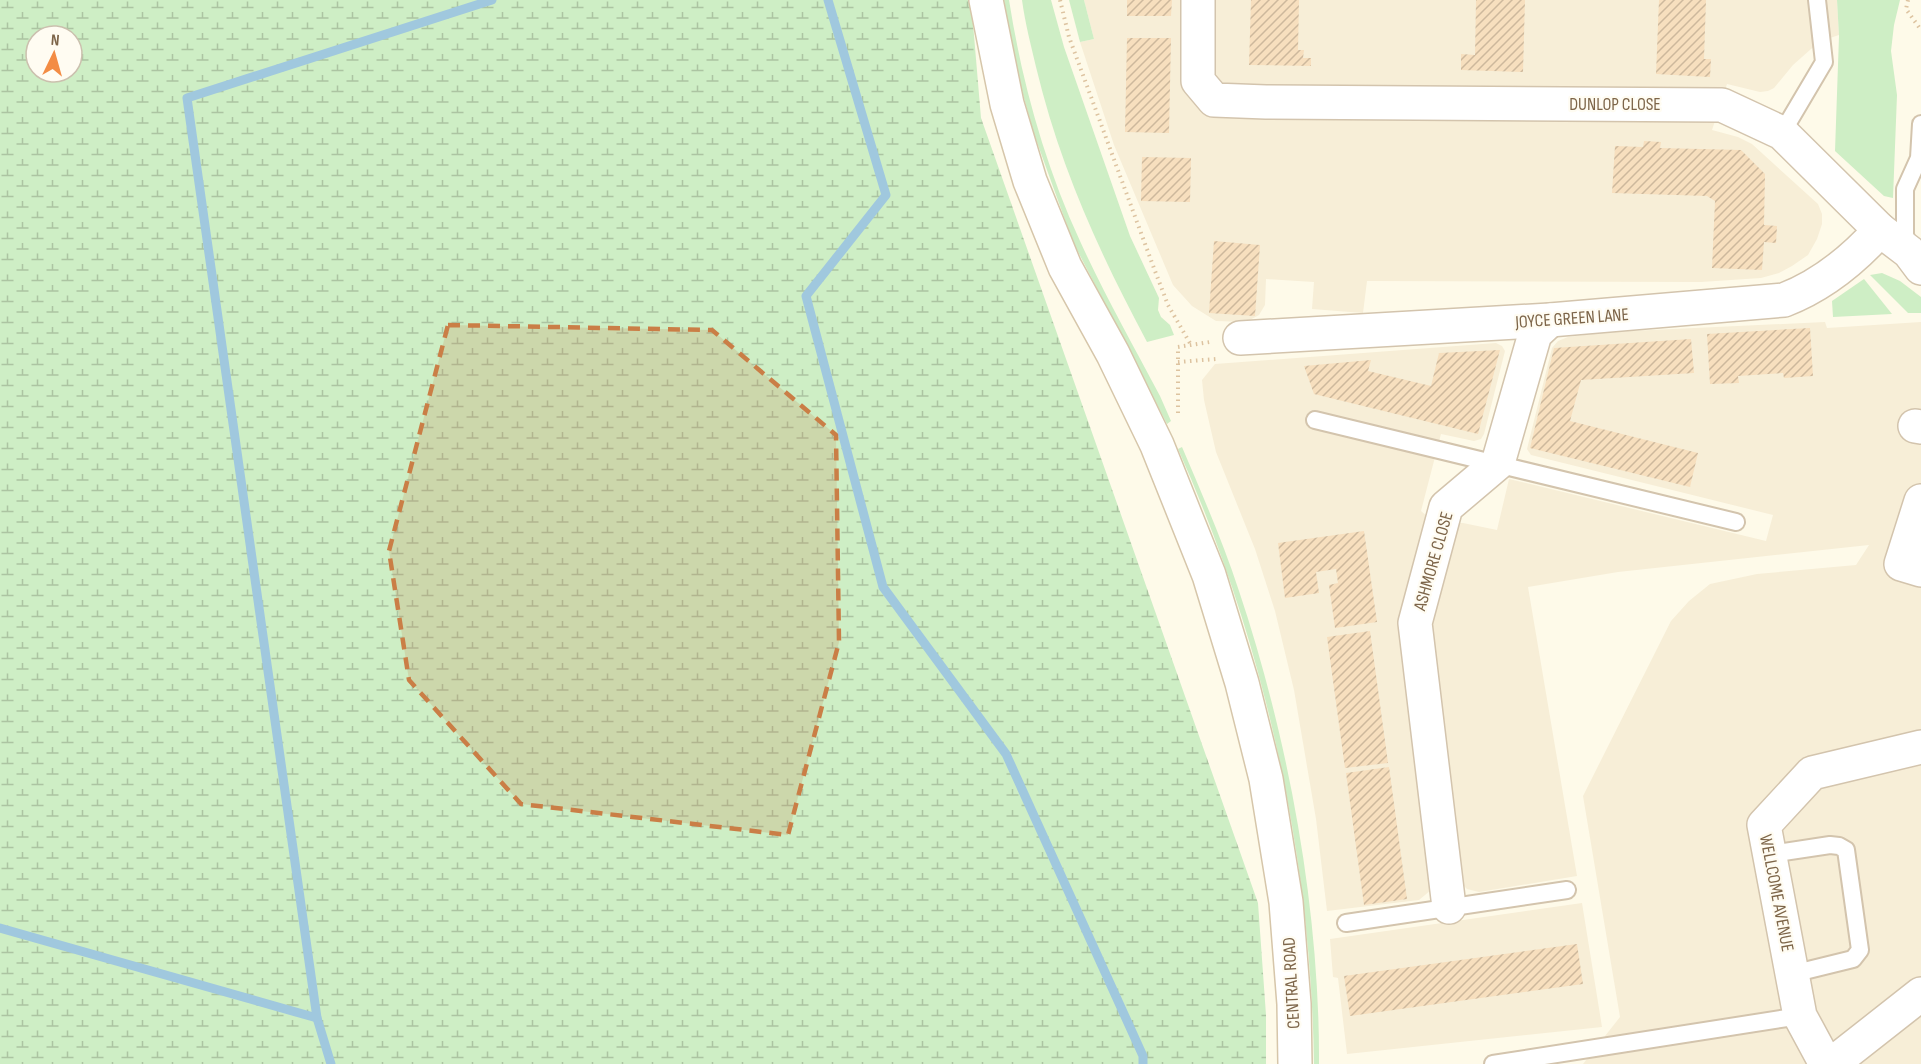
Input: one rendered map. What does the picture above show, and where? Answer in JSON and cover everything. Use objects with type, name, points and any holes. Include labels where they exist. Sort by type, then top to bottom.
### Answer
[{"type":"street","name":"CENTRAL ROAD","points":[[986,0],[1006,104],[1046,224],[1065,267],[1113,354],[1157,445],[1209,575],[1242,683],[1266,779],[1286,902],[1294,1004],[1294,1064]]},
{"type":"street","name":"DUNLOP CLOSE","points":[[1198,0],[1198,81],[1214,100],[1722,105],[1782,133],[1880,230],[1917,258]]},
{"type":"street","name":"JOYCE GREEN LANE","points":[[1240,338],[1550,320],[1784,300],[1811,288],[1839,270],[1880,230]]},
{"type":"street","points":[[1498,463],[1535,334],[1550,320]]},
{"type":"street","name":"ASHMORE CLOSE","points":[[1449,907],[1414,623],[1446,507],[1498,463]]},
{"type":"street","points":[[1921,501],[1900,564],[1921,570]]},
{"type":"street","name":"WELLCOME AVENUE","points":[[1826,1064],[1800,1016],[1764,825],[1812,773],[1921,747]]},
{"type":"street","points":[[1832,1064],[1921,994]]},
{"type":"lane","points":[[1782,133],[1824,62],[1817,0]]},
{"type":"lane","points":[[1917,258],[1905,234],[1905,189],[1920,160],[1921,124]]},
{"type":"lane","points":[[1315,420],[1736,522]]},
{"type":"lane","points":[[1770,854],[1830,845],[1846,850],[1860,950],[1853,959],[1792,974]]},
{"type":"lane","points":[[1346,923],[1567,890]]},
{"type":"lane","points":[[1493,1064],[1800,1016]]},
{"type":"path","points":[[1060,0],[1069,37],[1168,305],[1191,345]]},
{"type":"path","points":[[1908,0],[1906,9],[1921,30]]},
{"type":"path","points":[[1178,362],[1178,347],[1240,338]]},
{"type":"highlighted area","points":[[448,325],[712,330],[836,435],[839,642],[788,835],[521,804],[409,680],[389,551]]},
{"type":"shaded area","points":[[1084,0],[1837,0],[1839,35],[1811,49],[1793,65],[1774,88],[1768,91],[1760,92],[1727,84],[1712,130],[1738,137],[1752,144],[1818,204],[1822,214],[1822,224],[1808,255],[1779,273],[1761,278],[1701,282],[1367,281],[1363,313],[1312,309],[1314,282],[1266,279],[1265,305],[1259,315],[1246,322],[1216,321],[1192,306],[1173,285],[1114,145],[1080,42],[1094,39]]},
{"type":"shaded area","points":[[1825,322],[1827,328],[1921,322],[1921,1064],[1583,1064],[1620,1017],[1583,796],[1671,621],[1689,601],[1710,584],[1757,574],[1856,565],[1869,545],[1618,572],[1528,587],[1577,876],[1479,892],[1467,889],[1461,883],[1427,644],[1455,523],[1497,530],[1509,479],[1766,541],[1773,515],[1531,455],[1527,449],[1552,348],[1558,341],[1568,337],[1609,332]]},
{"type":"shaded area","points":[[1496,343],[1505,351],[1481,439],[1474,441],[1441,434],[1421,511],[1429,518],[1401,610],[1400,630],[1431,890],[1419,900],[1327,911],[1316,819],[1294,690],[1275,611],[1255,549],[1216,452],[1204,400],[1202,380],[1215,364]]},
{"type":"shaded area","points":[[1582,903],[1602,1027],[1347,1054],[1338,978],[1333,977],[1330,939]]},
{"type":"green space","points":[[0,0],[971,0],[981,118],[1258,903],[1266,1015],[1266,1064],[0,1064]]},
{"type":"green space","points":[[1004,0],[1009,0],[1036,123],[1067,212],[1089,261],[1160,396],[1171,421],[1167,424],[1073,242],[1034,134],[1015,66]]},
{"type":"green space","points":[[1022,0],[1051,0],[1064,47],[1130,236],[1159,298],[1158,310],[1161,317],[1170,325],[1174,335],[1147,342],[1097,242],[1057,140],[1036,67]]},
{"type":"green space","points":[[1069,0],[1084,0],[1094,39],[1080,42]]},
{"type":"green space","points":[[1837,0],[1900,0],[1891,51],[1897,95],[1893,198],[1884,196],[1835,151],[1839,36]]},
{"type":"green space","points":[[1882,273],[1900,281],[1921,297],[1921,313],[1908,313],[1870,275]]},
{"type":"green space","points":[[1864,279],[1892,314],[1833,317],[1832,301]]},
{"type":"green space","points":[[1182,447],[1239,591],[1257,647],[1286,764],[1298,824],[1314,945],[1319,1064],[1314,1064],[1311,985],[1304,906],[1277,749],[1258,672],[1235,596],[1178,449]]},
{"type":"building","points":[[1127,0],[1172,0],[1171,16],[1127,16]]},
{"type":"building","points":[[1251,0],[1299,0],[1298,50],[1304,50],[1303,58],[1311,58],[1311,66],[1249,65]]},
{"type":"building","points":[[1476,0],[1525,0],[1523,72],[1461,70],[1461,54],[1475,55]]},
{"type":"building","points":[[1659,0],[1706,0],[1704,59],[1711,59],[1710,77],[1656,74]]},
{"type":"building","points":[[1127,38],[1171,38],[1169,133],[1125,132]]},
{"type":"building","points":[[1644,141],[1661,142],[1660,148],[1741,150],[1765,174],[1764,225],[1777,226],[1776,243],[1764,242],[1762,270],[1712,268],[1715,201],[1707,196],[1612,193],[1615,146],[1643,147]]},
{"type":"building","points":[[1142,157],[1191,158],[1190,202],[1141,201]]},
{"type":"building","points":[[1214,241],[1260,245],[1255,316],[1209,313]]},
{"type":"building","points":[[1810,328],[1813,376],[1784,378],[1783,373],[1738,376],[1739,383],[1710,384],[1707,334]]},
{"type":"building","points":[[1691,339],[1694,373],[1581,380],[1570,421],[1698,453],[1690,487],[1530,448],[1554,348]]},
{"type":"building","points":[[1500,350],[1478,434],[1314,394],[1304,366],[1371,360],[1368,371],[1431,386],[1439,353]]},
{"type":"building","points":[[1364,531],[1377,622],[1335,628],[1329,585],[1338,583],[1336,569],[1316,572],[1319,593],[1285,598],[1278,543]]},
{"type":"building","points":[[1370,631],[1388,763],[1345,768],[1327,637]]},
{"type":"building","points":[[1389,767],[1407,899],[1364,905],[1346,773]]},
{"type":"building","points":[[1577,944],[1583,984],[1350,1016],[1344,976]]},
{"type":"waterway","points":[[331,1064],[317,1018],[187,98],[492,0]]},
{"type":"waterway","points":[[828,0],[886,195],[806,296],[883,587],[1006,754],[1143,1056],[1143,1064]]},
{"type":"waterway","points":[[0,928],[317,1018]]}]
